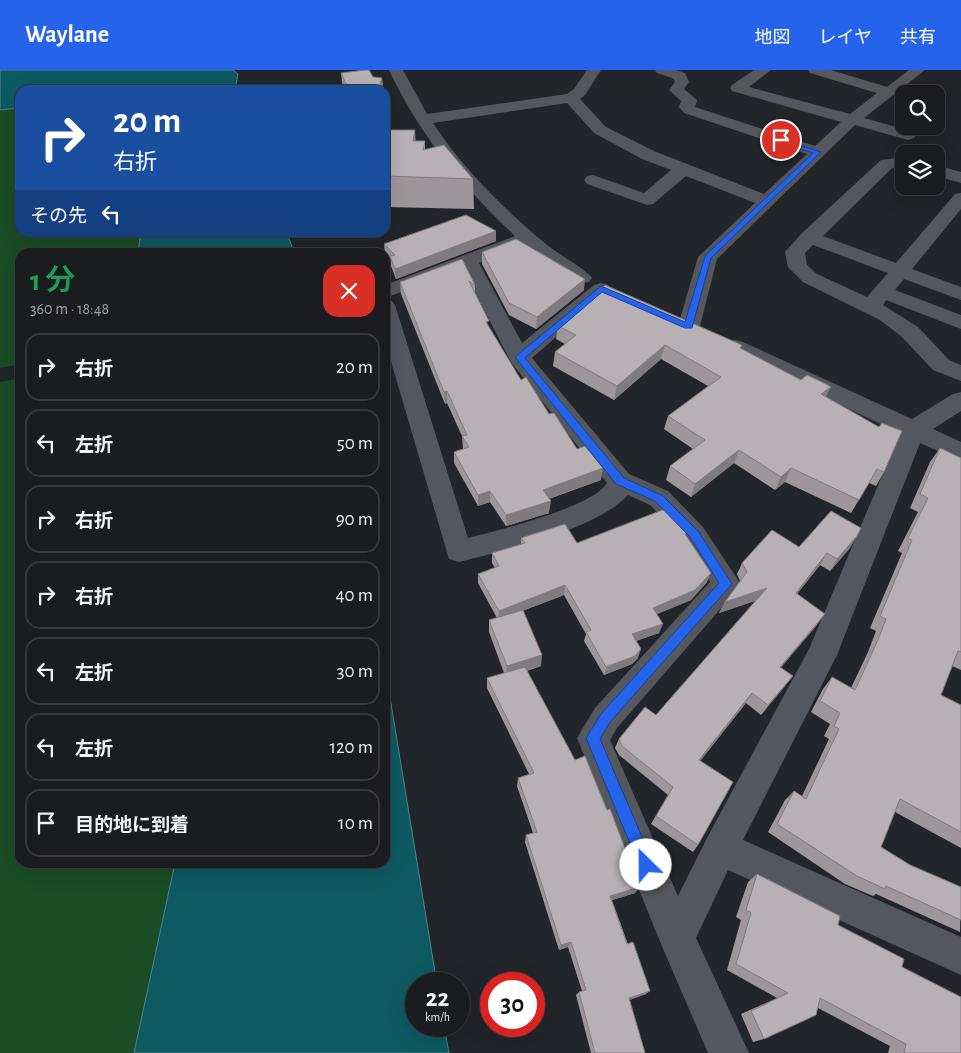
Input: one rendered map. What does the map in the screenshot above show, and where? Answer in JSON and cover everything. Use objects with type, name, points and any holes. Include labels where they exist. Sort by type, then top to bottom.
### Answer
[{"type":"street","points":[[396,70],[422,120],[456,168],[538,250],[565,270],[610,292],[519,357]]},
{"type":"street","points":[[422,120],[571,98],[580,92],[594,70]]},
{"type":"street","points":[[662,70],[680,76],[682,82],[676,90],[690,100],[687,107],[690,110],[818,152]]},
{"type":"street","points":[[764,70],[737,88],[908,136]]},
{"type":"street","points":[[816,70],[889,92]]},
{"type":"street","points":[[918,70],[852,119],[708,257],[695,329],[961,452]]},
{"type":"street","points":[[571,98],[600,130],[648,155],[767,201]]},
{"type":"street","points":[[895,163],[887,164],[795,252],[798,267],[810,278],[876,299],[961,322]]},
{"type":"street","points":[[593,180],[647,200],[684,169]]},
{"type":"street","points":[[945,173],[961,178]]},
{"type":"street","points":[[876,299],[900,271],[954,218],[961,198]]},
{"type":"street","points":[[809,237],[961,294]]},
{"type":"street","points":[[390,290],[526,238]]},
{"type":"street","points":[[468,260],[519,357],[620,481],[659,498],[694,534],[726,584],[606,718],[593,738],[677,938],[729,1053]]},
{"type":"street","points":[[876,299],[887,315],[910,332],[941,365],[961,374]]},
{"type":"street","points":[[390,322],[458,551],[534,532],[602,502],[618,490],[620,481]]},
{"type":"street","points":[[677,938],[720,848],[822,655],[913,430],[961,400]]},
{"type":"street","points":[[720,848],[961,956]]},
{"type":"green space","points":[[15,108],[15,237],[140,237],[139,248],[15,248],[15,365],[0,368],[0,110]]},
{"type":"green space","points":[[15,379],[15,868],[174,868],[134,1053],[0,1053],[0,382]]},
{"type":"water","points":[[0,70],[233,70],[238,74],[236,85],[15,85],[15,108],[0,110]]},
{"type":"water","points":[[140,237],[288,237],[293,248],[138,248]]},
{"type":"water","points":[[390,697],[435,972],[405,972],[405,1037],[446,1037],[449,1053],[134,1053],[174,868],[390,868]]},
{"type":"building","points":[[369,70],[373,77],[382,78],[380,85],[347,85],[341,73]]},
{"type":"building","points":[[390,130],[415,130],[413,141],[425,141],[423,150],[444,145],[473,179],[390,176]]},
{"type":"building","points":[[466,215],[496,231],[395,269],[390,256],[395,255],[384,244]]},
{"type":"building","points":[[516,239],[585,279],[537,317],[509,303],[482,252]]},
{"type":"building","points":[[462,259],[475,285],[469,281],[489,321],[486,322],[521,380],[526,377],[549,414],[554,413],[577,449],[585,446],[603,468],[543,490],[551,501],[506,515],[490,491],[478,495],[454,452],[469,447],[462,436],[467,435],[447,391],[444,392],[400,282]]},
{"type":"building","points":[[605,285],[742,345],[740,348],[801,380],[807,375],[826,384],[831,387],[821,394],[879,427],[882,423],[902,431],[884,472],[877,469],[859,500],[791,468],[781,477],[739,450],[695,484],[670,466],[705,440],[668,416],[721,377],[665,345],[617,386],[555,352],[576,335],[558,326]]},
{"type":"building","points":[[940,448],[961,458],[961,652],[958,651],[941,695],[961,705],[961,832],[900,799],[881,847],[910,865],[961,887],[961,920],[886,886],[885,889],[857,876],[777,824],[794,791],[806,799],[839,729],[834,726],[840,713],[820,701],[832,677],[855,690],[878,640],[886,619],[880,616],[912,540],[908,538],[928,498],[920,494]]},
{"type":"building","points":[[665,509],[687,532],[685,534],[711,573],[695,590],[653,608],[663,624],[632,634],[641,649],[635,656],[606,667],[586,632],[591,630],[565,585],[499,611],[478,574],[499,566],[492,553],[525,543],[521,538],[565,524],[577,543]]},
{"type":"building","points":[[831,511],[861,528],[857,536],[837,559],[827,553],[796,593],[825,614],[780,667],[793,676],[768,705],[752,693],[699,760],[733,782],[698,845],[656,816],[673,787],[622,746],[619,739],[645,707],[656,715],[767,588],[725,602],[747,572],[742,563],[772,530],[799,547]]},
{"type":"building","points":[[523,610],[542,655],[507,666],[489,620]]},
{"type":"building","points":[[525,667],[575,760],[585,756],[607,810],[610,809],[640,887],[610,896],[627,944],[633,942],[650,991],[629,998],[645,1053],[595,1053],[579,992],[586,990],[571,942],[561,945],[526,835],[537,832],[518,778],[534,773],[487,678]]},
{"type":"building","points":[[757,874],[840,916],[838,925],[904,959],[902,967],[961,997],[961,1053],[904,1053],[906,1044],[820,998],[816,1015],[764,1039],[751,1011],[788,993],[736,964],[751,913],[746,910]]},
{"type":"route","points":[[646,865],[593,738],[606,718],[726,584],[694,534],[659,498],[620,481],[519,357],[601,289],[688,326],[708,257],[818,152],[781,140]]}]
